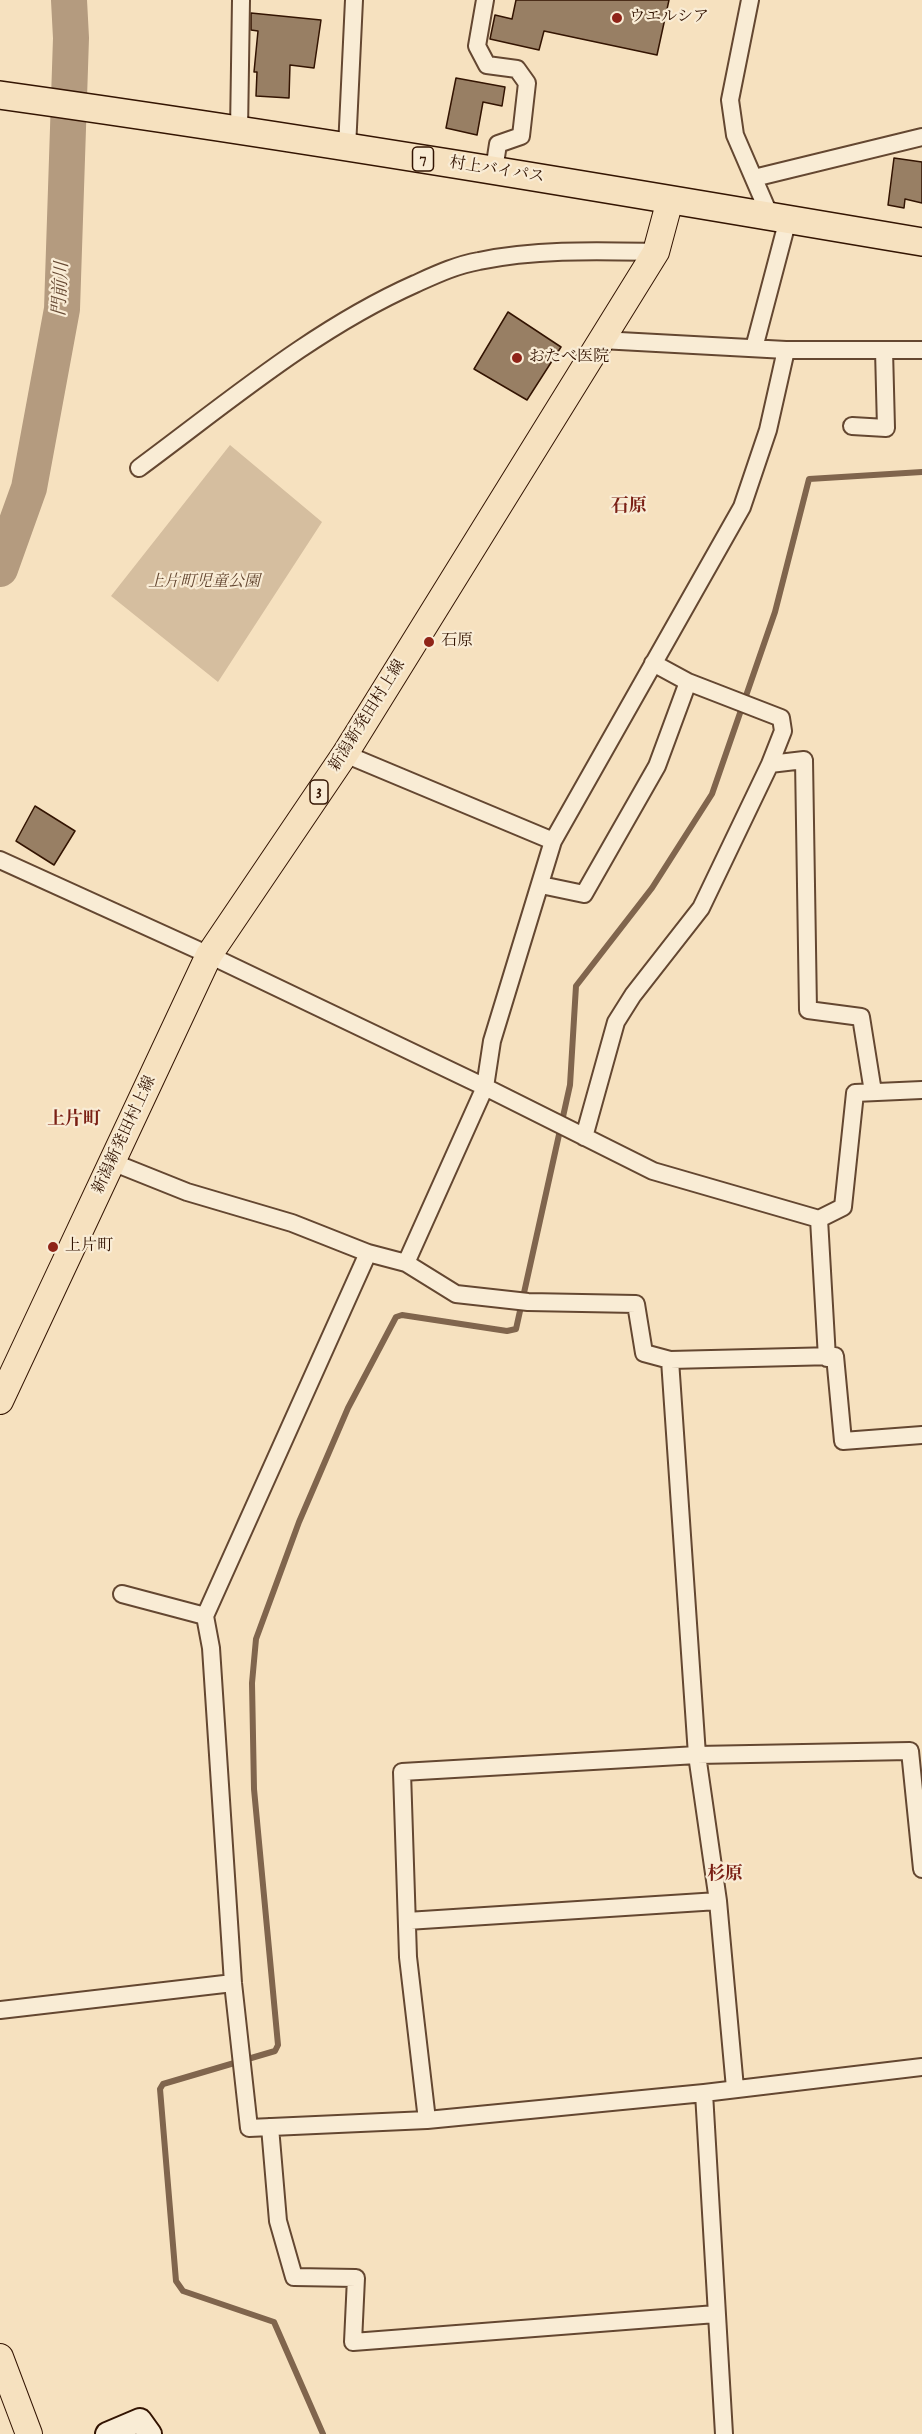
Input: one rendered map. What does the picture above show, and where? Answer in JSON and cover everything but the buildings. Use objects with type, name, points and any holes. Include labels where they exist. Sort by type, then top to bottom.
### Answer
[{"type":"highway","name":"村上バイパス","points":[[0,94],[176,119],[239,131],[494,170],[922,242]]},
{"type":"main road","name":"新潟新発田村上線","points":[[0,1401],[209,955],[345,754],[656,252],[670,200]]},
{"type":"main road","points":[[0,2357],[29,2434]]},
{"type":"main road","points":[[107,2434],[140,2420],[150,2434]]},
{"type":"street","points":[[239,131],[241,0]]},
{"type":"street","points":[[347,148],[354,0]]},
{"type":"street","points":[[485,0],[477,46],[487,65],[517,69],[527,83],[521,136],[498,144],[494,170]]},
{"type":"street","points":[[750,0],[730,100],[735,135],[754,178],[779,217],[753,348]]},
{"type":"street","points":[[754,178],[922,137]]},
{"type":"street","points":[[139,468],[293,354],[361,310],[449,269],[479,261],[578,251],[656,252]]},
{"type":"street","points":[[601,340],[786,350],[922,350]]},
{"type":"street","points":[[406,1263],[485,1087],[492,1041],[553,841],[742,507],[768,430],[786,350]]},
{"type":"street","points":[[852,426],[886,428],[884,350]]},
{"type":"street","points":[[584,1137],[616,1022],[633,995],[701,908],[771,764],[783,731],[781,718],[688,682],[653,663]]},
{"type":"street","points":[[541,885],[584,894],[657,766],[688,682]]},
{"type":"street","points":[[345,754],[553,841]]},
{"type":"street","points":[[771,764],[804,760],[808,1010],[861,1017],[873,1092]]},
{"type":"street","points":[[0,860],[209,955],[485,1087],[653,1171],[819,1219],[843,1207],[855,1093],[922,1090]]},
{"type":"street","points":[[112,1162],[187,1192],[292,1223],[368,1254],[406,1263],[456,1294],[528,1302],[636,1304],[644,1353],[670,1360],[827,1358],[835,1356],[843,1441],[922,1435]]},
{"type":"street","points":[[819,1219],[827,1358]]},
{"type":"street","points":[[368,1254],[205,1616],[211,1648],[233,1983],[249,2128],[427,2120],[704,2093],[922,2067]]},
{"type":"street","points":[[670,1360],[697,1755],[718,1901],[735,2088]]},
{"type":"street","points":[[122,1594],[205,1616]]},
{"type":"street","points":[[427,2120],[408,1956],[402,1772],[697,1755],[916,1750],[922,1869]]},
{"type":"street","points":[[407,1921],[718,1901]]},
{"type":"street","points":[[0,2010],[233,1983]]},
{"type":"street","points":[[704,2093],[724,2434]]},
{"type":"street","points":[[270,2127],[278,2221],[294,2277],[356,2278],[353,2342],[716,2314]]},
{"type":"green space","name":"上片町児童公園","points":[[230,445],[322,522],[218,682],[111,596]]},
{"type":"waterway","name":"門前川","points":[[0,569],[29,488],[62,309],[71,38],[69,0]]},
{"type":"waterway","points":[[323,2434],[274,2322],[183,2291],[176,2281],[160,2089],[163,2084],[275,2051],[278,2045],[254,1789],[252,1683],[256,1639],[299,1522],[348,1408],[396,1317],[402,1315],[507,1331],[516,1329],[570,1085],[576,986],[652,888],[712,794],[775,612],[809,479],[922,472]]},
{"type":"place","name":"ウエルシア","points":[[617,18]]},
{"type":"place","name":"おたべ医院","points":[[517,358]]},
{"type":"place","name":"石原","points":[[429,642]]},
{"type":"place","name":"上片町","points":[[53,1247]]},
{"type":"district","name":"石原","points":[[629,507]]},
{"type":"district","name":"上片町","points":[[74,1120]]},
{"type":"district","name":"杉原","points":[[725,1875]]}]
